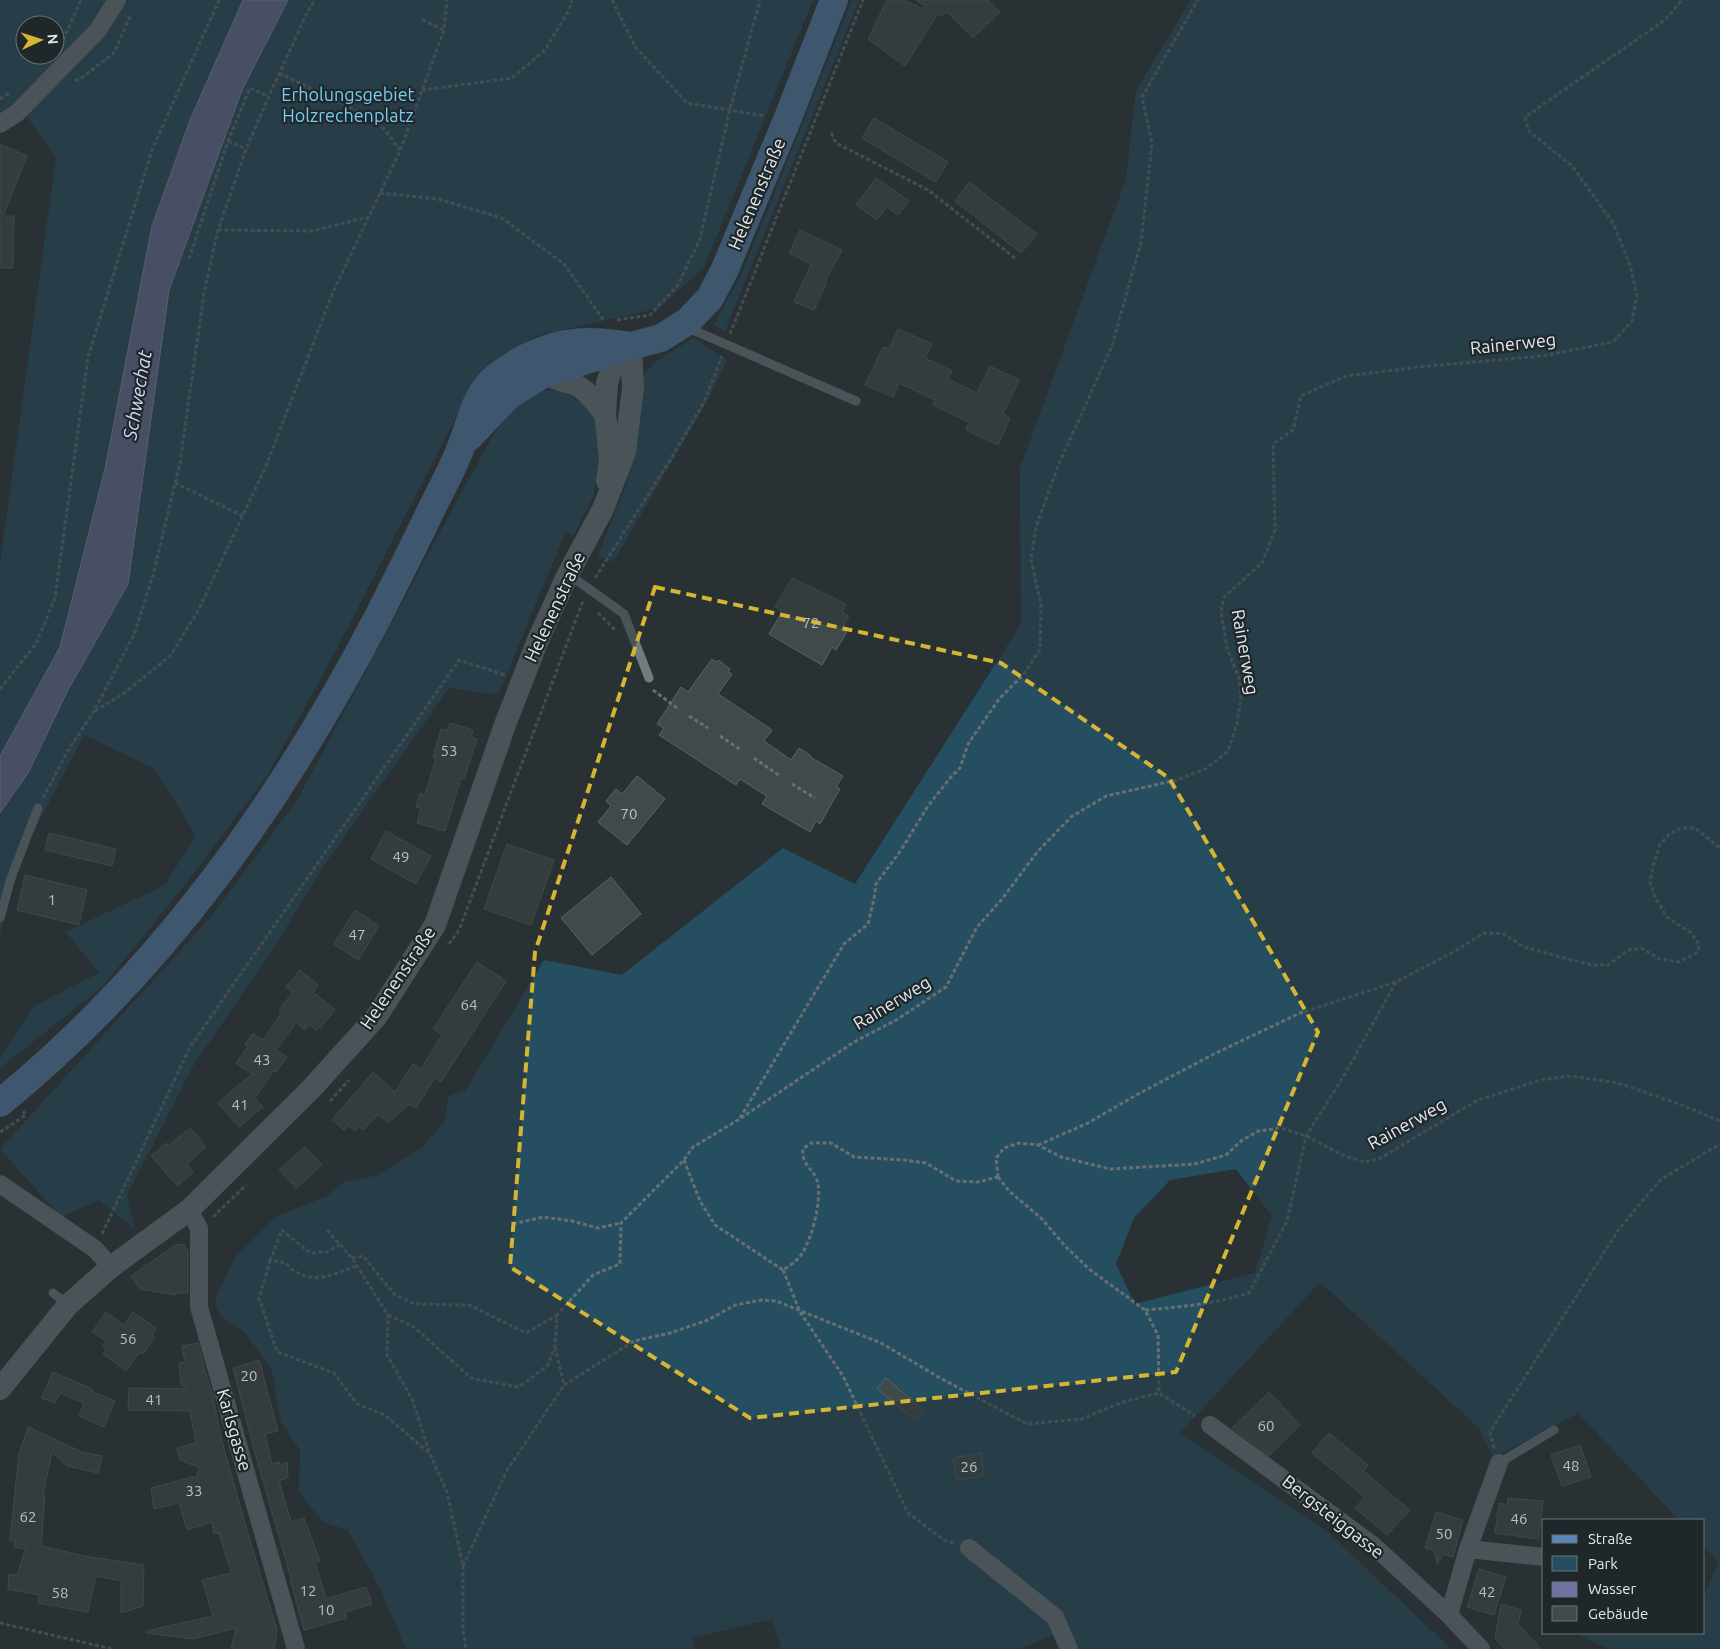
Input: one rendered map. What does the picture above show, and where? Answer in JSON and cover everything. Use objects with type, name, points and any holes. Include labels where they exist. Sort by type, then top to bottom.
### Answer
[{"type":"main road","name":"Helenenstraße","points":[[462,446],[509,395],[543,374],[661,338],[688,321],[710,298],[725,270],[834,0]]},
{"type":"main road","points":[[0,1103],[38,1072],[133,977],[207,890],[244,840],[299,755],[351,665],[402,570],[462,446],[476,402],[493,380],[524,358],[553,347],[588,341],[631,346]]},
{"type":"street","points":[[0,124],[16,113],[98,30],[117,0]]},
{"type":"street","name":"Helenenstraße","points":[[603,509],[610,459],[605,414],[607,383],[612,368],[631,346]]},
{"type":"street","name":"Helenenstraße","points":[[0,1389],[61,1299],[111,1267],[189,1210],[311,1089],[377,1016],[435,925],[538,640],[568,574],[603,509],[625,452],[633,388],[631,346]]},
{"type":"street","points":[[543,374],[575,384],[592,398],[605,414]]},
{"type":"street","points":[[0,1184],[95,1249],[111,1267]]},
{"type":"street","name":"Karlsgasse","points":[[189,1210],[199,1228],[199,1307],[296,1649]]},
{"type":"street","name":"Bergsteiggasse","points":[[1210,1425],[1374,1546],[1449,1615],[1480,1649]]},
{"type":"street","points":[[1449,1615],[1468,1549],[1499,1464]]},
{"type":"street","points":[[969,1548],[1055,1617],[1069,1649]]},
{"type":"street","points":[[1468,1549],[1542,1557]]},
{"type":"lane","points":[[681,325],[856,401]]},
{"type":"lane","points":[[568,574],[624,614],[649,678]]},
{"type":"lane","points":[[0,918],[11,878],[38,808]]},
{"type":"lane","points":[[1499,1464],[1554,1430]]},
{"type":"path","points":[[65,33],[82,0]]},
{"type":"path","points":[[0,689],[36,644],[55,598],[88,357],[152,150],[219,0]]},
{"type":"path","points":[[38,808],[67,752],[94,711],[134,635],[153,575],[180,463],[204,293],[218,230],[246,148],[308,11],[315,0]]},
{"type":"path","points":[[94,711],[123,694],[170,656],[198,611],[266,466],[333,292],[400,151],[444,30],[447,0]]},
{"type":"path","points":[[422,90],[512,78],[545,50],[572,0]]},
{"type":"path","points":[[612,0],[636,48],[687,103],[787,120]]},
{"type":"path","points":[[614,321],[650,315],[678,285],[700,239],[730,109],[760,0]]},
{"type":"path","points":[[449,944],[459,930],[588,588],[704,402],[863,0]]},
{"type":"path","points":[[738,1120],[844,944],[868,924],[876,884],[901,850],[928,806],[960,768],[968,744],[1000,699],[1023,675],[1040,650],[1041,605],[1032,560],[1036,527],[1058,466],[1112,346],[1141,242],[1152,144],[1142,97],[1198,0]]},
{"type":"path","name":"Rainerweg","points":[[621,1223],[684,1160],[692,1147],[738,1120],[854,1042],[898,1019],[946,987],[977,927],[1002,899],[1038,851],[1071,817],[1106,796],[1177,780],[1204,769],[1228,751],[1237,724],[1241,698],[1239,678],[1227,648],[1221,612],[1224,597],[1262,563],[1275,530],[1273,444],[1293,430],[1301,396],[1346,376],[1428,366],[1542,356],[1613,342],[1632,321],[1637,296],[1630,265],[1613,223],[1572,166],[1529,131],[1525,117],[1665,20],[1682,0]]},
{"type":"path","points":[[422,20],[444,30]]},
{"type":"path","points":[[279,74],[378,121],[400,151]]},
{"type":"path","points":[[188,259],[228,141],[250,88],[269,96]]},
{"type":"path","points":[[831,134],[836,143],[928,190],[1015,258]]},
{"type":"path","points":[[228,141],[246,148]]},
{"type":"path","points":[[380,193],[438,199],[502,218],[565,265],[605,322]]},
{"type":"path","points":[[218,230],[312,231],[368,217]]},
{"type":"path","points":[[175,483],[243,516]]},
{"type":"path","points":[[95,1249],[190,1047],[459,660],[522,681]]},
{"type":"path","points":[[689,716],[708,728]]},
{"type":"path","points":[[720,736],[741,750]]},
{"type":"path","points":[[754,758],[780,776]]},
{"type":"path","points":[[792,784],[815,798]]},
{"type":"path","points":[[1038,1145],[1088,1123],[1214,1054],[1300,1013],[1396,982],[1457,950],[1484,933],[1504,934],[1524,948],[1591,965],[1608,965],[1629,950],[1641,948],[1660,959],[1679,962],[1690,958],[1698,952],[1699,944],[1690,932],[1667,917],[1656,899],[1650,883],[1653,866],[1660,845],[1669,834],[1682,828],[1695,828],[1720,848]]},
{"type":"path","points":[[1145,1310],[1197,1306],[1224,1301],[1249,1293],[1287,1221],[1306,1136],[1345,1074],[1396,982]]},
{"type":"path","points":[[329,1102],[354,1073]]},
{"type":"path","name":"Rainerweg","points":[[998,1177],[996,1158],[1004,1148],[1019,1143],[1038,1145],[1061,1157],[1110,1169],[1195,1164],[1226,1155],[1241,1141],[1258,1131],[1281,1128],[1306,1136],[1342,1155],[1364,1162],[1379,1159],[1478,1100],[1541,1080],[1571,1076],[1618,1083],[1679,1104],[1720,1121]]},
{"type":"path","points":[[783,1270],[800,1257],[810,1234],[817,1206],[818,1182],[804,1161],[802,1153],[803,1149],[811,1143],[831,1143],[854,1157],[904,1160],[926,1164],[956,1181],[978,1182],[998,1177],[1009,1191],[1041,1218],[1066,1247],[1089,1269],[1145,1310],[1158,1335],[1159,1393]]},
{"type":"path","points":[[1499,1464],[1490,1432],[1619,1228],[1660,1180],[1720,1144]]},
{"type":"path","points":[[684,1160],[700,1201],[715,1225],[783,1270],[800,1312],[843,1376],[908,1513],[944,1540],[969,1548]]},
{"type":"path","points":[[189,1210],[213,1217],[247,1184]]},
{"type":"path","points":[[352,1258],[363,1256],[394,1294],[414,1304],[469,1306],[526,1333],[557,1315],[593,1275],[620,1264],[621,1223],[598,1228],[572,1221],[543,1217],[513,1224]]},
{"type":"path","points":[[341,1244],[327,1252],[310,1253],[282,1230],[270,1260],[259,1298],[277,1352],[334,1373],[357,1404],[386,1415],[430,1454]]},
{"type":"path","points":[[327,1230],[352,1258],[388,1315],[414,1327],[471,1378],[518,1387],[547,1366],[555,1347]]},
{"type":"path","points":[[270,1260],[283,1261],[300,1274],[323,1277],[356,1266]]},
{"type":"path","points":[[463,1566],[506,1472],[564,1385],[634,1341],[670,1333],[708,1320],[735,1305],[762,1300],[776,1301],[881,1343],[942,1379],[1027,1424],[1082,1419],[1123,1402],[1159,1393],[1210,1425]]},
{"type":"path","points":[[388,1315],[387,1355],[412,1399],[430,1454],[447,1492],[463,1566],[463,1631],[466,1649]]},
{"type":"path","points":[[557,1315],[555,1347],[564,1385]]},
{"type":"path","points":[[0,1623],[112,1649]]},
{"type":"highlighted area","points":[[655,587],[1001,663],[1169,778],[1318,1032],[1176,1372],[750,1418],[510,1267],[535,952]]},
{"type":"green space","points":[[0,0],[243,0],[190,120],[152,226],[105,469],[60,647],[0,756],[0,564],[56,158],[18,104],[0,116]]},
{"type":"green space","name":"Erholungsgebiet Holzrechenplatz","points":[[288,0],[813,0],[704,267],[659,308],[536,336],[478,374],[334,654],[267,776],[190,878],[102,987],[0,1068],[0,1058],[34,1006],[99,973],[66,932],[165,885],[196,836],[154,768],[84,735],[27,845],[5,911],[0,934],[0,813],[29,770],[68,690],[128,584],[169,290],[242,90]]},
{"type":"green space","points":[[852,0],[859,0],[725,331],[714,325],[743,271]]},
{"type":"green space","points":[[1191,0],[1720,0],[1720,1649],[1608,1649],[1578,1634],[1705,1634],[1705,1594],[1718,1562],[1705,1547],[1705,1519],[1678,1519],[1578,1413],[1493,1458],[1479,1428],[1320,1282],[1180,1433],[1329,1533],[1451,1649],[1077,1649],[1067,1630],[1019,1649],[781,1649],[772,1619],[693,1638],[694,1649],[406,1649],[380,1588],[348,1530],[323,1522],[299,1492],[300,1450],[281,1422],[272,1371],[245,1332],[219,1315],[215,1300],[236,1256],[275,1217],[325,1197],[346,1181],[376,1176],[422,1148],[444,1122],[449,1096],[465,1091],[544,960],[622,975],[783,848],[855,884],[1021,624],[1020,468],[1126,179],[1136,91]],"holes":[[[1236,1169],[1272,1216],[1255,1273],[1135,1304],[1116,1264],[1134,1218],[1170,1180]]]},
{"type":"green space","points":[[694,338],[727,360],[706,404],[613,562],[598,555],[626,485],[637,431],[642,377],[655,362]]},
{"type":"green space","points":[[561,390],[583,404],[594,416],[599,462],[594,495],[573,536],[566,531],[498,695],[449,688],[323,867],[273,949],[193,1066],[127,1195],[135,1229],[99,1200],[61,1217],[0,1149],[211,917],[298,799],[426,558],[491,439],[512,406],[535,391]]},
{"type":"water","name":"Schwechat","points":[[243,0],[288,0],[242,90],[169,290],[128,584],[68,690],[28,773],[0,813],[0,756],[60,647],[105,469],[152,226],[190,120]]},
{"type":"building","points":[[887,0],[904,0],[923,9],[925,6],[916,0],[988,0],[1000,12],[973,38],[947,12],[942,16],[938,13],[905,66],[868,39]]},
{"type":"building","points":[[874,118],[948,162],[936,182],[862,138]]},
{"type":"building","points":[[0,144],[27,156],[3,216],[14,216],[13,268],[0,268]]},
{"type":"building","points":[[876,178],[909,201],[898,215],[887,207],[877,220],[856,205]]},
{"type":"building","points":[[969,182],[1037,234],[1021,253],[955,201]]},
{"type":"building","points":[[800,230],[842,250],[825,281],[827,282],[814,310],[794,302],[811,264],[789,253]]},
{"type":"building","points":[[898,329],[932,344],[925,358],[952,371],[948,379],[977,393],[990,366],[1019,380],[1003,414],[1010,418],[998,445],[966,430],[969,422],[933,405],[935,400],[899,383],[893,397],[865,385],[883,347],[889,349]]},
{"type":"building","points":[[792,578],[846,604],[842,612],[849,616],[841,630],[847,632],[836,650],[832,647],[822,665],[769,634],[782,612],[775,607]]},
{"type":"building","points":[[712,659],[716,662],[718,660],[730,669],[728,672],[732,674],[718,694],[772,730],[764,741],[791,760],[799,748],[810,757],[843,776],[836,787],[840,789],[820,824],[816,821],[810,832],[762,804],[767,796],[740,779],[736,785],[659,735],[664,728],[657,724],[681,687],[688,692]]},
{"type":"building","points":[[450,723],[473,730],[471,737],[477,739],[464,779],[461,778],[445,831],[417,823],[421,808],[416,807],[420,793],[425,795],[436,758],[433,757],[441,729],[447,731]]},
{"type":"building","points":[[637,776],[665,799],[627,845],[598,822],[611,806],[606,801],[616,789],[622,794]]},
{"type":"building","points":[[386,831],[431,856],[416,884],[371,859]]},
{"type":"building","points":[[49,833],[116,849],[112,866],[45,850]]},
{"type":"building","points":[[507,844],[554,860],[531,925],[484,909]]},
{"type":"building","points":[[25,875],[87,890],[79,925],[17,910]]},
{"type":"building","points":[[611,877],[641,914],[592,955],[561,918]]},
{"type":"building","points":[[355,910],[379,926],[358,960],[334,944]]},
{"type":"building","points":[[477,962],[506,981],[441,1082],[435,1078],[416,1108],[409,1104],[388,1123],[378,1114],[363,1130],[359,1126],[355,1131],[348,1125],[344,1130],[332,1120],[373,1072],[395,1092],[413,1064],[421,1069],[442,1035],[433,1029]]},
{"type":"building","points":[[300,970],[318,985],[313,992],[335,1010],[320,1028],[318,1027],[316,1030],[309,1024],[305,1030],[296,1023],[276,1050],[287,1057],[276,1072],[274,1070],[255,1098],[263,1107],[239,1127],[218,1103],[252,1074],[236,1063],[248,1047],[245,1045],[253,1033],[263,1040],[282,1012],[279,1010],[293,992],[286,987]]},
{"type":"building","points":[[190,1128],[206,1147],[187,1164],[193,1172],[177,1186],[151,1156],[166,1143],[168,1146]]},
{"type":"building","points":[[305,1147],[322,1165],[296,1188],[279,1170]]},
{"type":"building","points":[[177,1244],[184,1245],[188,1251],[188,1293],[176,1293],[176,1295],[140,1289],[131,1276]]},
{"type":"building","points":[[106,1312],[124,1325],[133,1312],[156,1328],[152,1335],[155,1337],[144,1353],[139,1353],[126,1371],[103,1354],[107,1349],[103,1346],[106,1341],[92,1332]]},
{"type":"building","points":[[198,1343],[213,1396],[221,1438],[277,1630],[274,1649],[231,1649],[236,1628],[193,1639],[146,1633],[146,1631],[213,1616],[202,1580],[231,1573],[219,1533],[214,1534],[212,1522],[187,1530],[179,1503],[154,1509],[151,1488],[193,1477],[196,1478],[200,1468],[180,1460],[177,1448],[196,1443],[190,1411],[128,1410],[129,1388],[187,1389],[181,1385],[179,1363],[185,1362],[182,1346]]},
{"type":"building","points":[[259,1360],[278,1431],[265,1434],[272,1464],[279,1462],[280,1465],[287,1462],[288,1477],[279,1481],[291,1522],[304,1518],[320,1561],[315,1562],[326,1599],[366,1587],[372,1604],[345,1612],[347,1618],[304,1630],[233,1368]]},
{"type":"building","points":[[53,1372],[115,1401],[104,1427],[79,1416],[84,1403],[60,1393],[55,1403],[41,1398]]},
{"type":"building","points":[[886,1378],[923,1410],[915,1420],[877,1389]]},
{"type":"building","points":[[1269,1392],[1300,1425],[1269,1456],[1232,1428]]},
{"type":"building","points":[[28,1427],[82,1452],[102,1456],[98,1473],[67,1466],[52,1452],[43,1493],[45,1494],[41,1546],[84,1556],[144,1565],[143,1606],[121,1613],[121,1581],[96,1576],[88,1612],[38,1603],[39,1595],[8,1589],[9,1574],[17,1576],[25,1549],[14,1547],[15,1540],[10,1540],[19,1454]]},
{"type":"building","points":[[1329,1433],[1368,1465],[1363,1471],[1410,1510],[1387,1535],[1355,1508],[1365,1497],[1312,1453]]},
{"type":"building","points":[[1580,1445],[1591,1477],[1562,1486],[1551,1455]]},
{"type":"building","points":[[981,1453],[984,1476],[957,1480],[953,1458]]},
{"type":"building","points":[[1508,1498],[1543,1501],[1538,1539],[1495,1533],[1499,1503],[1507,1505]]},
{"type":"building","points":[[1436,1512],[1463,1520],[1453,1557],[1444,1554],[1437,1564],[1434,1550],[1425,1548]]},
{"type":"building","points":[[1479,1569],[1506,1577],[1494,1615],[1467,1607]]},
{"type":"building","points":[[1501,1604],[1521,1610],[1518,1624],[1541,1649],[1504,1649],[1495,1638]]}]
